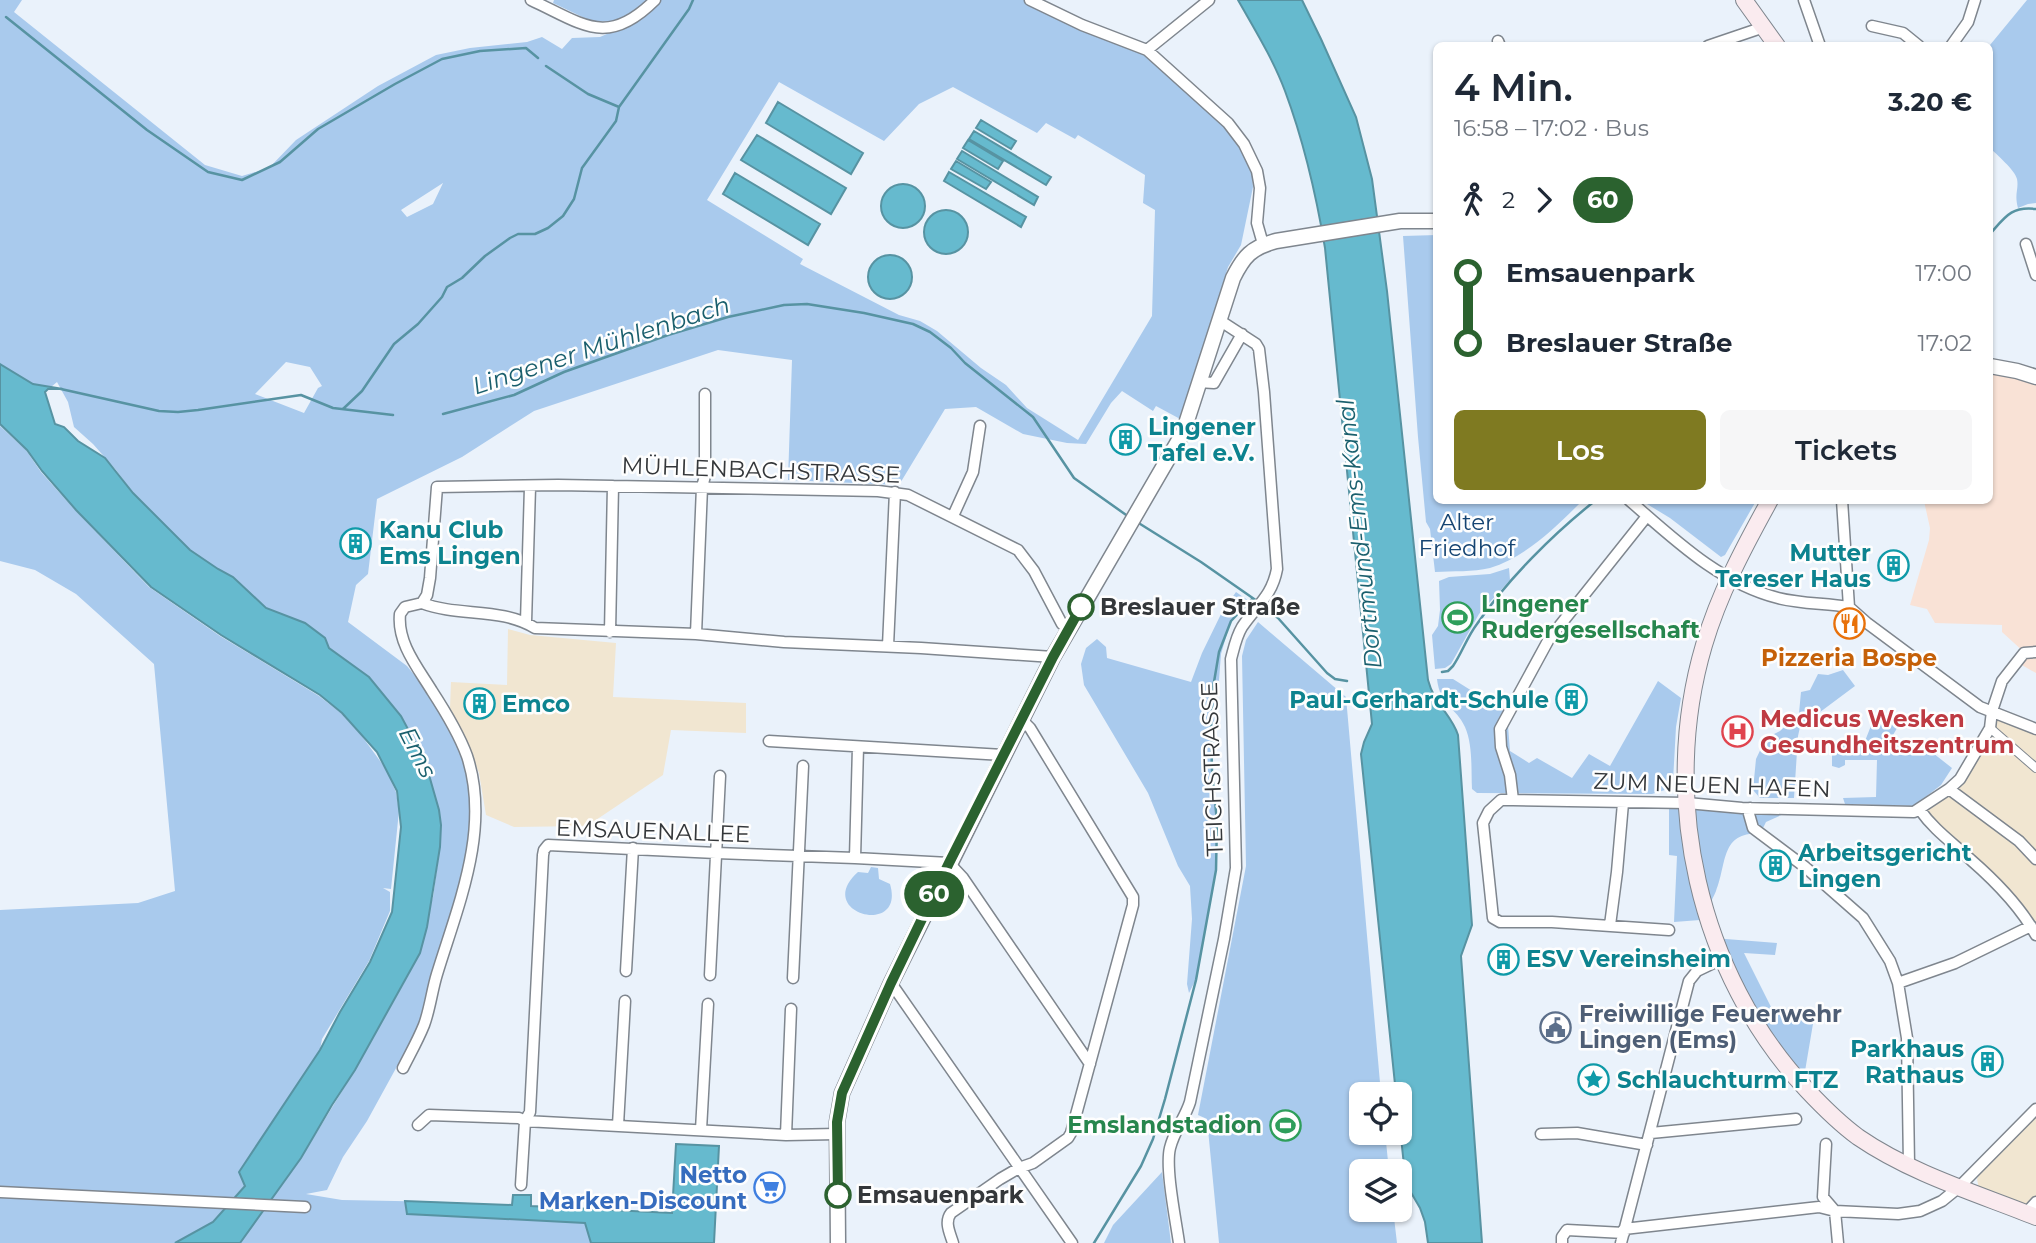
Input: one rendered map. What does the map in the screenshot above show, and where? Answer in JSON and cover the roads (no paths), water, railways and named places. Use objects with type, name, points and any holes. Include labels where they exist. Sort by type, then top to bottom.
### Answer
[{"type":"main road","points":[[1744,0],[1774,42]]},
{"type":"main road","points":[[1768,504],[1729,578],[1704,645],[1688,729],[1685,770],[1687,803],[1699,885],[1712,933],[1744,1005],[1771,1047],[1794,1077],[1835,1118],[1880,1151],[1958,1188],[2033,1210]]},
{"type":"street","points":[[531,0],[593,28],[604,29],[630,20],[655,0]]},
{"type":"street","points":[[1030,0],[1082,25],[1147,50],[1228,123],[1244,144],[1256,171],[1259,188],[1257,223],[1263,244]]},
{"type":"street","points":[[1147,50],[1209,0]]},
{"type":"street","points":[[1804,0],[1819,42]]},
{"type":"street","points":[[1954,42],[1968,22],[1975,0]]},
{"type":"street","points":[[1872,26],[1903,33],[1914,42]]},
{"type":"street","points":[[1720,42],[1765,27]]},
{"type":"street","points":[[838,1243],[837,1134],[842,1093],[949,863],[1053,657],[1183,433],[1233,278],[1241,262],[1251,251],[1263,244],[1395,222],[1433,221]]},
{"type":"street","points":[[2026,244],[2036,275]]},
{"type":"street","name":"TEICHSTRASSE","points":[[1179,1243],[1169,1150],[1190,1102],[1236,868],[1231,659],[1237,637],[1270,593],[1277,569],[1259,349],[1256,344],[1219,320]]},
{"type":"street","points":[[1198,382],[1214,383],[1242,334]]},
{"type":"street","points":[[1993,367],[2036,377]]},
{"type":"street","points":[[696,634],[702,488],[705,476],[705,394]]},
{"type":"street","points":[[953,516],[973,472],[980,426]]},
{"type":"street","points":[[610,632],[613,486]]},
{"type":"street","name":"MÜHLENBACHSTRASSE","points":[[422,603],[427,595],[430,578],[438,487],[613,486],[895,492],[908,495],[953,516],[1018,550],[1034,571],[1062,624],[1070,627]]},
{"type":"street","points":[[526,622],[530,487]]},
{"type":"street","points":[[888,646],[895,492]]},
{"type":"street","points":[[1634,504],[1693,554],[1729,578],[1747,588],[1780,598],[1849,607],[1980,708],[2036,729]]},
{"type":"street","points":[[1842,504],[1849,607]]},
{"type":"street","points":[[1647,516],[1536,659],[1500,729],[1501,747],[1510,775],[1507,800],[1489,811],[1483,823],[1493,918],[1500,922],[1552,922],[1669,930]]},
{"type":"street","points":[[402,1068],[424,1024],[459,909],[476,821],[467,757],[449,719],[410,657],[402,633],[400,614],[405,607],[422,603],[435,608],[512,617],[535,628],[696,634],[784,642],[1053,657]]},
{"type":"street","points":[[1898,983],[2034,930],[2020,911],[1973,862],[1930,824],[1920,810],[1960,779],[1990,728],[1992,711],[2002,681],[2024,653],[2036,652]]},
{"type":"street","points":[[953,1243],[947,1223],[951,1213],[1000,1179],[1032,1163],[1072,1133],[1133,905],[1133,897],[1030,728],[1021,719]]},
{"type":"street","points":[[1990,728],[2036,768]]},
{"type":"street","points":[[769,741],[1003,755]]},
{"type":"street","points":[[855,858],[858,747]]},
{"type":"street","points":[[793,978],[803,766]]},
{"type":"street","points":[[710,975],[720,776]]},
{"type":"street","points":[[1949,789],[2019,841],[2036,859]]},
{"type":"street","name":"ZUM NEUEN HAFEN","points":[[1507,800],[1687,803],[1900,813],[1920,810]]},
{"type":"street","points":[[1610,925],[1618,872],[1623,803]]},
{"type":"street","points":[[1750,808],[1753,828],[1805,867],[1863,918],[1890,961],[1898,983],[1907,1038],[1909,1165]]},
{"type":"street","name":"EMSAUENALLEE","points":[[525,1121],[530,1112],[544,850],[548,845],[949,863]]},
{"type":"street","points":[[626,971],[632,848]]},
{"type":"street","points":[[949,863],[963,878],[1090,1064]]},
{"type":"street","points":[[1623,1235],[1689,981],[1697,971],[1722,959]]},
{"type":"street","points":[[891,983],[1072,1243]]},
{"type":"street","points":[[618,1125],[625,1001]]},
{"type":"street","points":[[701,1130],[708,1004]]},
{"type":"street","points":[[786,1135],[791,1009]]},
{"type":"street","points":[[1562,1243],[1562,1237],[1567,1230],[1623,1235],[1819,1207],[1835,1211],[1920,1211],[1942,1201],[1958,1188],[2036,1109]]},
{"type":"street","points":[[418,1125],[429,1115],[786,1135],[837,1134]]},
{"type":"street","points":[[1541,1134],[1577,1133],[1649,1139],[1796,1119]]},
{"type":"street","points":[[521,1185],[525,1121]]},
{"type":"street","points":[[1826,1144],[1823,1197],[1835,1211],[1838,1243]]},
{"type":"street","points":[[0,1192],[305,1207]]},
{"type":"water","name":"Dortmund-Ems-Kanal","points":[[1238,0],[1302,0],[1356,117],[1372,179],[1387,291],[1428,680],[1434,696],[1452,721],[1458,735],[1472,925],[1461,956],[1482,1243],[1428,1243],[1425,1222],[1412,1194],[1412,1159],[1403,1159],[1402,1145],[1412,1145],[1412,1082],[1395,1082],[1361,754],[1372,724],[1325,248],[1298,129],[1285,91]]},
{"type":"water","points":[[778,102],[863,153],[851,174],[766,123]]},
{"type":"water","points":[[981,120],[1016,141],[1011,149],[976,128]]},
{"type":"water","points":[[974,131],[1051,177],[1046,185],[969,139]]},
{"type":"water","points":[[757,135],[846,188],[831,214],[741,160]]},
{"type":"water","points":[[968,140],[1003,161],[998,169],[963,148]]},
{"type":"water","points":[[962,151],[1038,197],[1034,205],[957,159]]},
{"type":"water","points":[[956,161],[991,182],[986,189],[951,169]]},
{"type":"water","points":[[949,172],[1026,217],[1021,227],[944,181]]},
{"type":"water","points":[[735,173],[820,224],[808,245],[723,194]]},
{"type":"water","points":[[903,184],[919,190],[925,206],[919,222],[903,228],[887,222],[881,206],[887,190]]},
{"type":"water","points":[[946,210],[962,216],[968,232],[962,248],[946,254],[930,248],[924,232],[930,216]]},
{"type":"water","points":[[890,255],[906,261],[912,277],[906,293],[890,299],[874,293],[868,277],[874,261]]},
{"type":"water","name":"Ems","points":[[0,364],[33,384],[63,389],[48,389],[45,392],[55,424],[64,427],[78,441],[105,458],[133,493],[190,550],[233,577],[266,608],[305,623],[325,638],[329,648],[369,677],[401,716],[425,761],[439,810],[440,847],[420,953],[355,1070],[301,1158],[240,1243],[175,1243],[213,1222],[245,1186],[239,1172],[320,1050],[370,962],[392,912],[401,827],[397,791],[377,752],[342,713],[320,695],[221,635],[151,587],[76,510],[27,450],[0,424]]},
{"type":"water","points":[[676,1144],[719,1146],[714,1243],[591,1243],[585,1223],[407,1214],[405,1201],[512,1205],[513,1195],[531,1195],[531,1206],[672,1213]]},
{"type":"waterway","points":[[343,409],[362,391],[394,344],[418,324],[442,297],[447,287],[462,278],[485,256],[510,238],[518,234],[535,234],[563,216],[574,199],[582,168],[616,121],[619,107],[693,0]]},
{"type":"waterway","points":[[6,17],[147,130],[208,172],[242,180],[280,162],[318,129],[442,59],[480,51],[526,48],[538,58]]},
{"type":"waterway","points":[[546,66],[588,94],[619,107]]},
{"type":"waterway","name":"Lingener Mühlenbach","points":[[1993,231],[2014,211],[2036,209]]},
{"type":"waterway","name":"Lingener Mühlenbach","points":[[443,414],[514,395],[564,372],[668,335],[728,317],[784,305],[807,304],[913,324],[930,332],[1033,417],[1074,478],[1129,517]]},
{"type":"waterway","name":"Lingener Mühlenbach","points":[[61,389],[159,411],[198,410],[301,395],[333,408],[393,415]]},
{"type":"waterway","name":"Lingener Mühlenbach","points":[[1442,672],[1453,666],[1473,629],[1517,574],[1591,504]]},
{"type":"waterway","name":"Lingener Mühlenbach","points":[[1137,522],[1257,601]]},
{"type":"waterway","points":[[1094,1243],[1141,1166],[1153,1139],[1196,980],[1216,870],[1217,822],[1211,728],[1213,688],[1219,652],[1231,621],[1252,599]]},
{"type":"waterway","name":"Lingener Mühlenbach","points":[[1262,606],[1278,618],[1327,673],[1335,679],[1347,681]]},
{"type":"place","name":"Lingener Tafel e.V.","points":[[1125,440]]},
{"type":"place","name":"Kanu Club Ems Lingen","points":[[356,543]]},
{"type":"place","name":"Mutter Tereser Haus","points":[[1894,566]]},
{"type":"place","name":"Breslauer Straße","points":[[1081,607]]},
{"type":"place","name":"Lingener Rudergesellschaft","points":[[1458,617]]},
{"type":"place","name":"Pizzeria Bospe","points":[[1849,624]]},
{"type":"place","name":"Paul-Gerhardt-Schule","points":[[1572,700]]},
{"type":"place","name":"Emco","points":[[479,704]]},
{"type":"place","name":"Medicus Wesken Gesundheitszentrum","points":[[1737,732]]},
{"type":"place","name":"Arbeitsgericht Lingen","points":[[1775,866]]},
{"type":"place","name":"ESV Vereinsheim","points":[[1503,959]]},
{"type":"place","name":"Freiwillige Feuerwehr Lingen (Ems)","points":[[1556,1027]]},
{"type":"place","name":"Parkhaus Rathaus","points":[[1987,1062]]},
{"type":"place","name":"Schlauchturm FTZ","points":[[1594,1080]]},
{"type":"place","name":"Emslandstadion","points":[[1285,1125]]},
{"type":"place","name":"Netto Marken-Discount","points":[[770,1188]]},
{"type":"place","name":"Emsauenpark","points":[[838,1195]]},
{"type":"park label","name":"Alter Friedhof","points":[[1467,535]]}]
